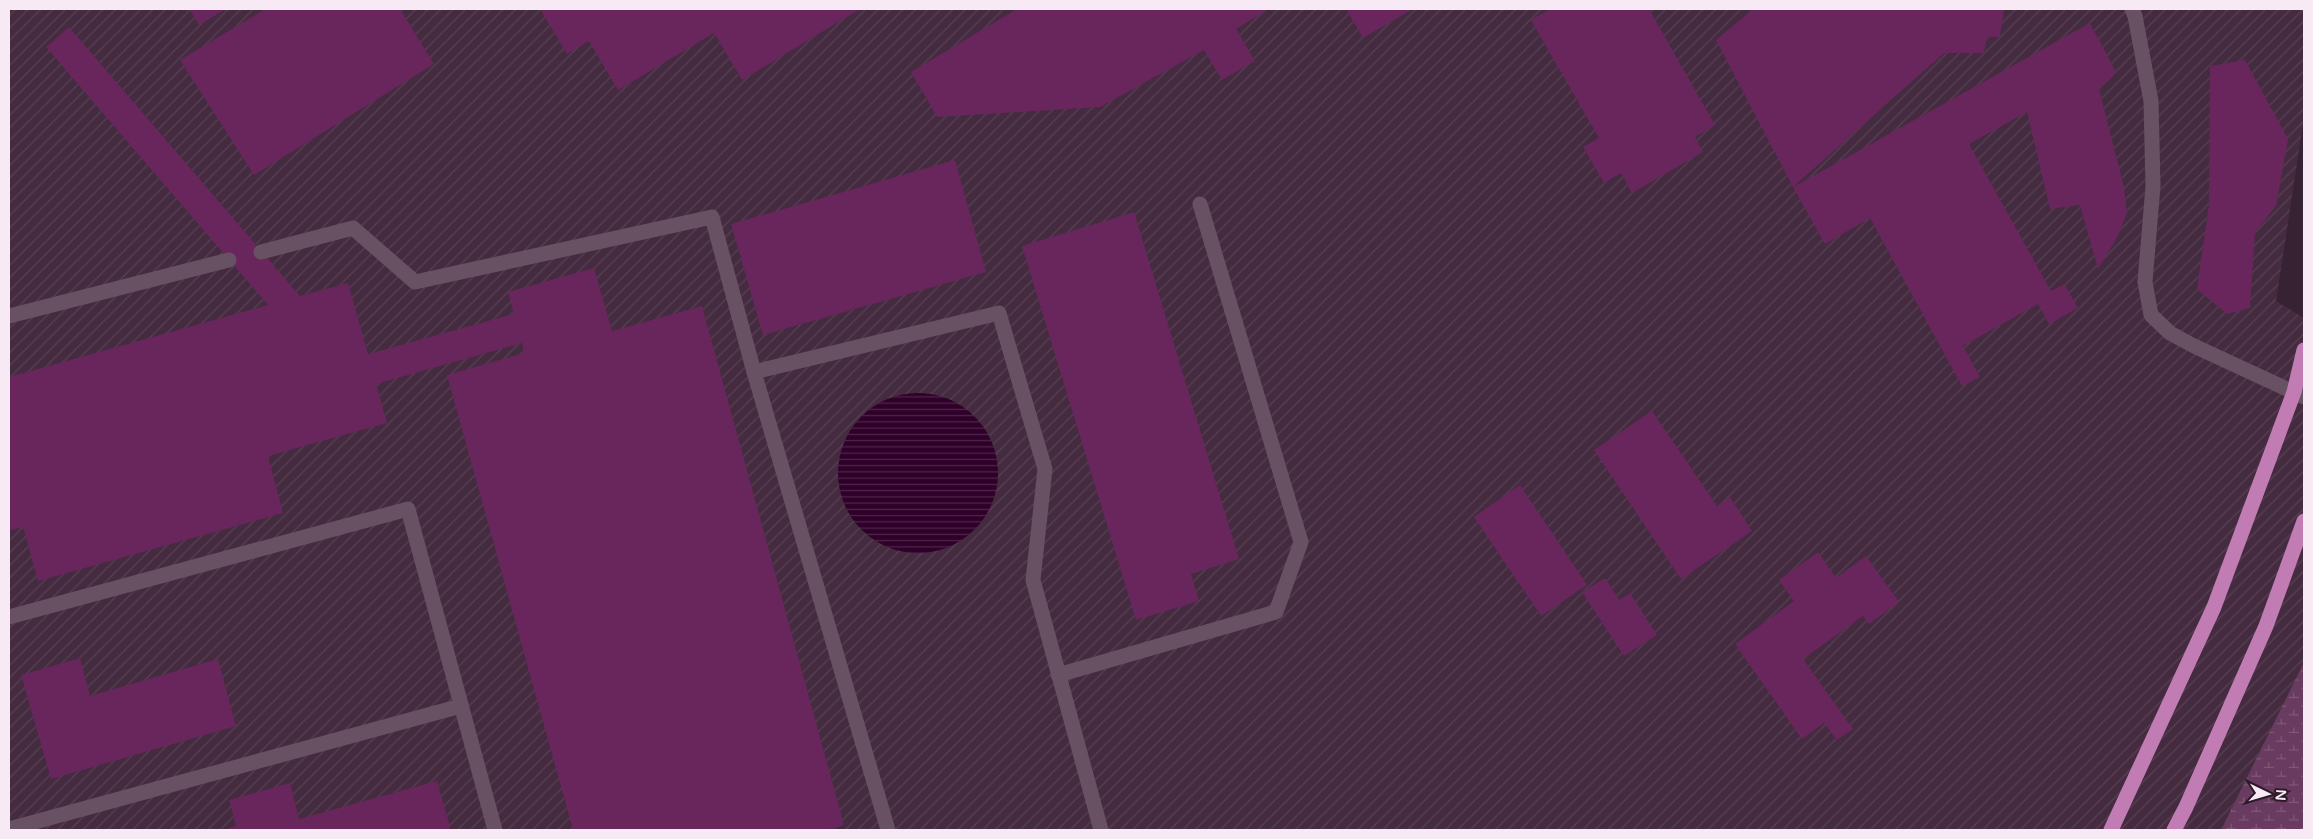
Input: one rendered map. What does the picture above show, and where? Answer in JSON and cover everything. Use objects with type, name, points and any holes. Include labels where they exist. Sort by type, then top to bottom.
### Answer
[{"type":"highway","points":[[2111,830],[2214,608],[2299,395],[2304,350]]},
{"type":"highway","points":[[2174,830],[2266,626],[2304,521]]},
{"type":"street","points":[[2132,9],[2135,16],[2151,101],[2154,186],[2145,282],[2151,314],[2170,333],[2299,395]]},
{"type":"street","points":[[1058,675],[1276,612],[1301,542],[1200,204]]},
{"type":"street","points":[[261,252],[353,228],[415,282],[712,217],[754,372],[888,830]]},
{"type":"street","points":[[9,316],[229,260]]},
{"type":"street","points":[[754,372],[998,313],[1045,469],[1033,580],[1101,830]]},
{"type":"street","points":[[9,616],[408,510],[495,830]]},
{"type":"street","points":[[9,829],[461,706]]},
{"type":"shaded area","points":[[9,9],[2304,9],[2304,117],[2276,301],[2304,318],[2304,662],[2221,830],[9,830]]},
{"type":"shaded area","points":[[926,393],[956,402],[975,416],[985,428],[992,442],[997,457],[997,489],[992,504],[985,518],[975,530],[963,540],[941,550],[926,553],[910,553],[895,550],[873,540],[851,518],[839,489],[838,465],[841,450],[851,428],[873,406],[902,394]]},
{"type":"green space","points":[[2304,662],[2304,830],[2221,830]]},
{"type":"building","points":[[189,9],[226,9],[199,25]]},
{"type":"building","points":[[265,9],[400,9],[434,64],[254,175],[180,60]]},
{"type":"building","points":[[540,9],[860,9],[742,80],[714,33],[618,90],[589,41],[567,54]]},
{"type":"building","points":[[1017,9],[1269,9],[1236,29],[1255,61],[1222,80],[1204,50],[1100,107],[937,117],[911,72]]},
{"type":"building","points":[[1346,9],[1413,9],[1363,38]]},
{"type":"building","points":[[1550,9],[1649,9],[1715,125],[1695,137],[1703,152],[1632,193],[1621,173],[1604,183],[1583,147],[1599,138],[1531,20]]},
{"type":"building","points":[[1753,9],[2004,9],[2000,37],[1987,37],[1984,53],[1944,53],[1793,187],[1716,40]]},
{"type":"building","points":[[2090,23],[2116,72],[2099,89],[2124,187],[2127,213],[2118,236],[2098,269],[2080,205],[2050,209],[2027,112],[1969,144],[2051,291],[2064,284],[2078,308],[2049,324],[2038,304],[1963,346],[1980,377],[1962,386],[1870,218],[1825,244],[1793,187]]},
{"type":"building","points":[[69,27],[300,296],[348,283],[368,354],[514,314],[508,292],[594,268],[612,331],[702,306],[844,825],[827,830],[573,830],[447,375],[524,353],[522,343],[376,384],[387,423],[268,456],[283,513],[38,581],[23,527],[9,531],[9,377],[268,305],[46,47]]},
{"type":"building","points":[[2245,60],[2288,139],[2276,206],[2255,232],[2250,308],[2227,314],[2197,289],[2209,204],[2210,66]]},
{"type":"building","points":[[955,160],[986,272],[763,335],[731,224]]},
{"type":"building","points":[[1134,212],[1239,559],[1191,574],[1199,601],[1136,620],[1022,246]]},
{"type":"building","points":[[1652,411],[1717,506],[1730,497],[1752,531],[1681,579],[1594,450]]},
{"type":"building","points":[[1520,485],[1587,585],[1541,616],[1474,517]]},
{"type":"building","points":[[1818,552],[1836,578],[1866,556],[1899,602],[1869,624],[1863,616],[1803,659],[1853,729],[1837,740],[1824,723],[1802,739],[1735,644],[1794,601],[1779,580]]},
{"type":"building","points":[[1605,578],[1619,600],[1630,593],[1657,635],[1624,656],[1582,592]]},
{"type":"building","points":[[80,658],[90,696],[218,659],[236,726],[51,779],[21,675]]},
{"type":"building","points":[[437,781],[451,830],[224,830],[236,826],[229,800],[290,783],[299,819]]}]
